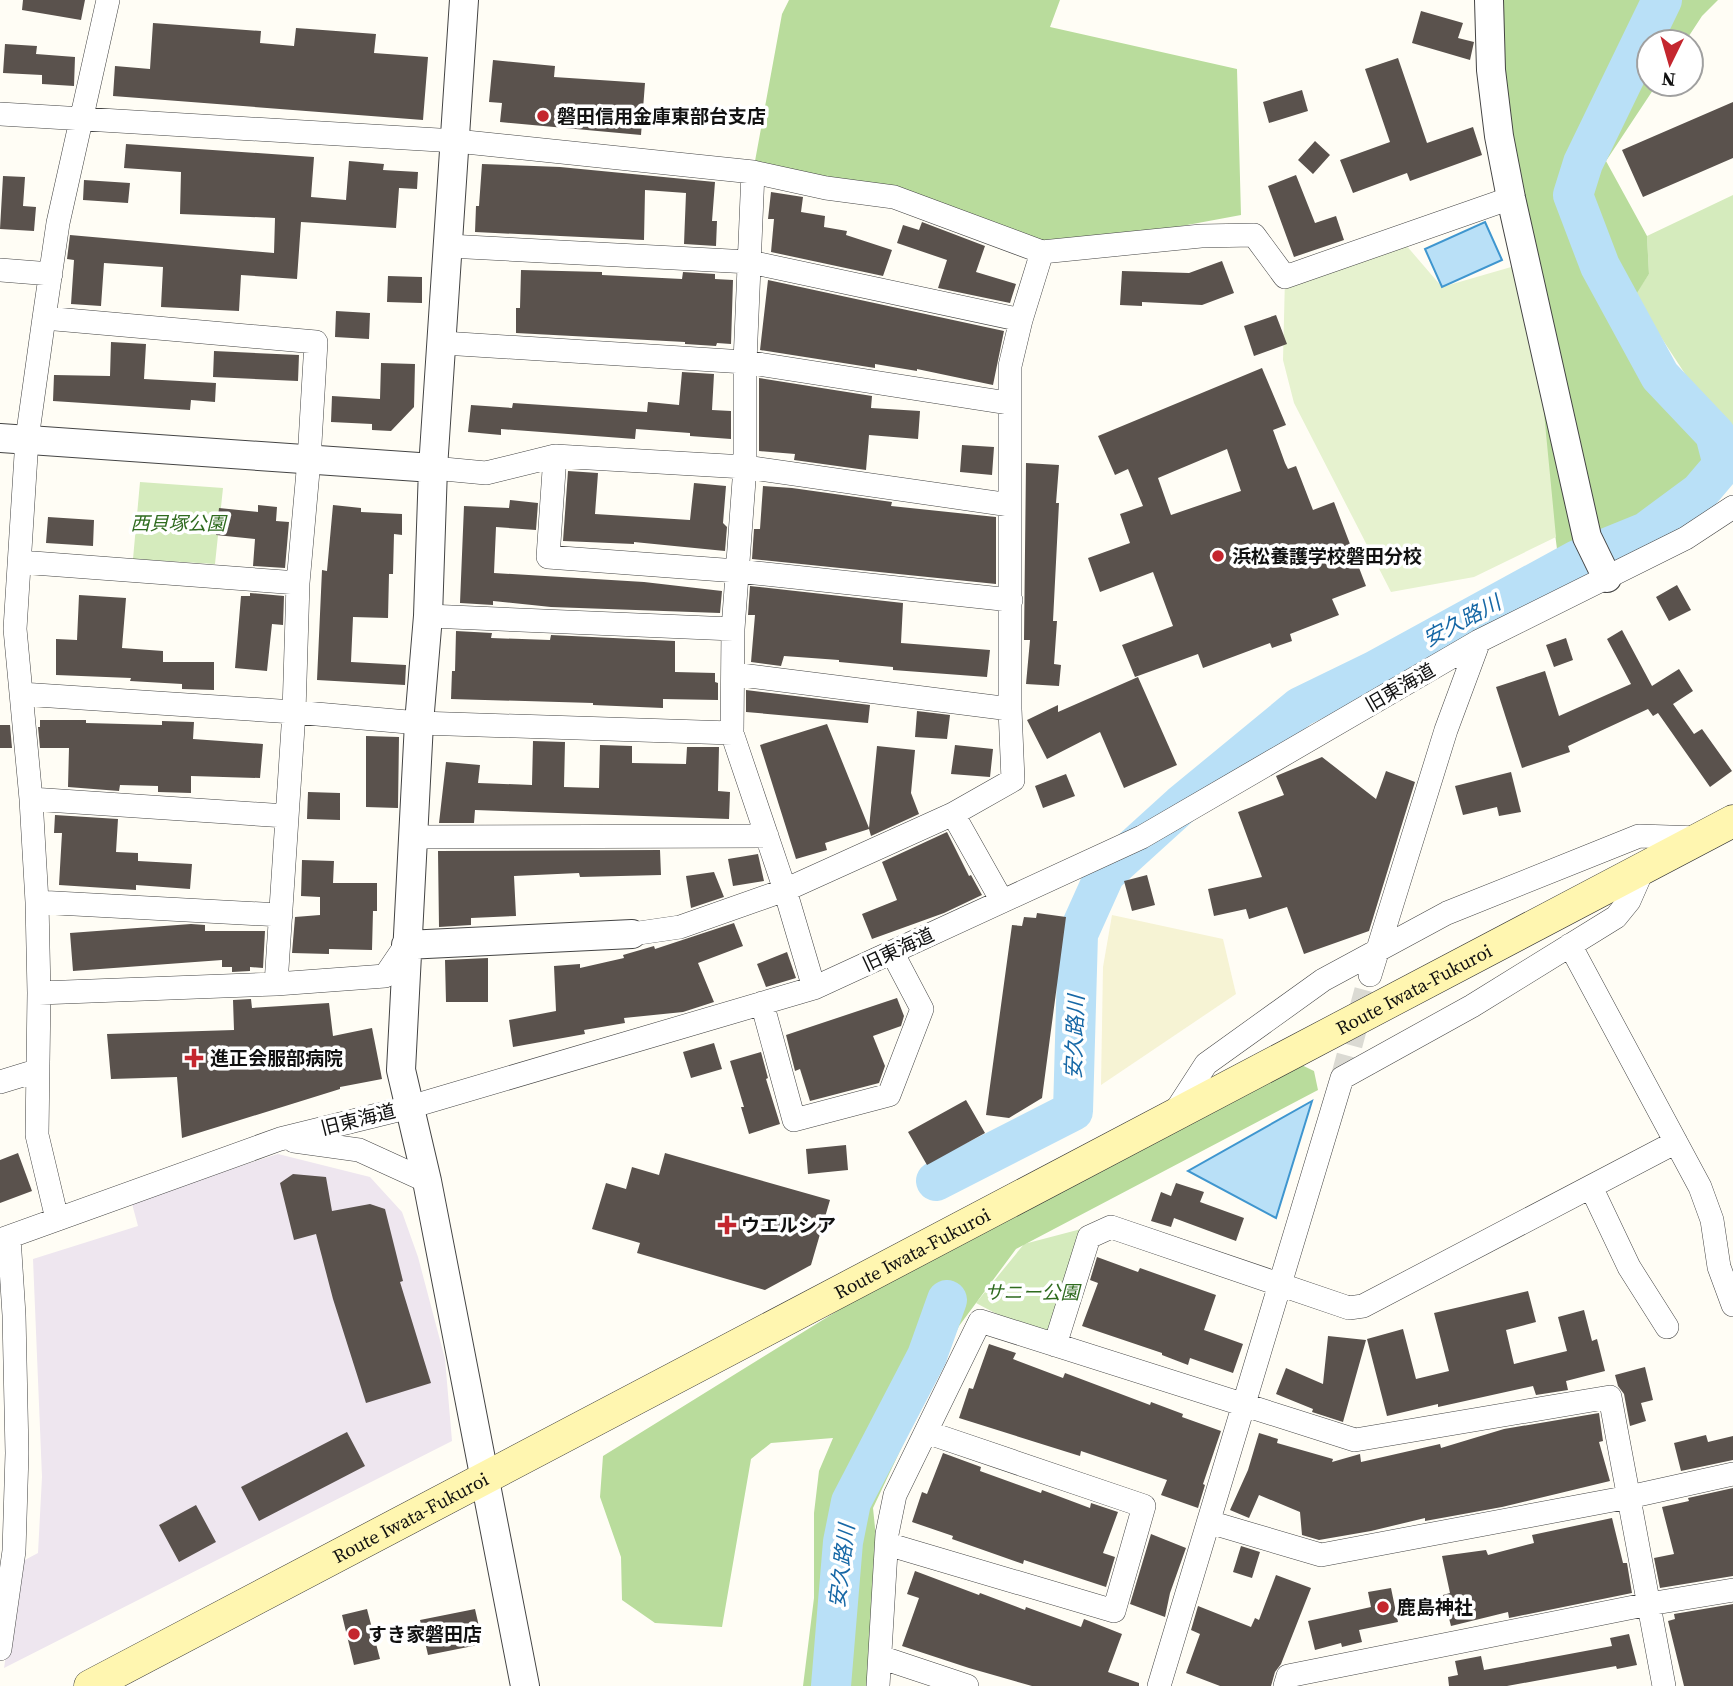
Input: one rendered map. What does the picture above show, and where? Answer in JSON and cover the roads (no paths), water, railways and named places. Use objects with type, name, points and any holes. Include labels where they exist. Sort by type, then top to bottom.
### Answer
[{"type":"main road","name":"Route Iwata-Fukuroi","points":[[90,1686],[1733,821]]},
{"type":"street","points":[[57,1219],[37,1135],[37,902],[21,694],[8,628],[20,562],[13,438],[44,318],[58,223],[108,0]]},
{"type":"street","points":[[464,0],[433,468],[428,616],[412,836],[401,1070],[427,1181],[525,1686]]},
{"type":"street","points":[[1489,0],[1491,70],[1499,136],[1511,198],[1587,537],[1606,579]]},
{"type":"street","points":[[0,114],[456,141],[753,172],[826,188],[894,197],[1042,252],[1201,236],[1254,235],[1285,277],[1511,198]]},
{"type":"street","points":[[753,172],[745,362],[745,467],[733,629],[732,733],[785,890],[814,988]]},
{"type":"street","points":[[448,246],[750,262],[1021,320]]},
{"type":"street","points":[[406,945],[632,934],[680,927],[785,890],[953,814],[1013,780],[1010,709],[1010,366],[1042,252]]},
{"type":"street","points":[[0,270],[51,274]]},
{"type":"street","points":[[44,318],[316,342],[298,583],[294,712],[276,984]]},
{"type":"street","points":[[443,342],[745,362],[1008,403]]},
{"type":"street","points":[[13,438],[486,473],[555,456],[745,467],[1010,505]]},
{"type":"street","points":[[555,456],[548,557],[737,571],[1011,600]]},
{"type":"street","name":"旧東海道","points":[[4,1239],[280,1139],[410,1107],[814,988],[1142,836],[1479,641],[1686,538],[1733,507]]},
{"type":"street","points":[[20,562],[298,583]]},
{"type":"street","points":[[428,616],[733,629]]},
{"type":"street","points":[[1370,975],[1446,730],[1479,641]]},
{"type":"street","points":[[733,674],[1010,709]]},
{"type":"street","points":[[21,694],[419,723],[732,733]]},
{"type":"street","points":[[31,799],[286,816]]},
{"type":"street","points":[[953,814],[1002,901]]},
{"type":"street","points":[[412,836],[767,836]]},
{"type":"street","points":[[1171,1118],[1206,1064],[1323,980],[1378,953],[1447,913],[1639,836],[1701,838]]},
{"type":"street","points":[[1165,1684],[1209,1522],[1342,1078],[1472,1006],[1616,917],[1629,901],[1644,867]]},
{"type":"street","points":[[37,902],[281,915]]},
{"type":"street","points":[[39,993],[276,984],[385,976],[406,945]]},
{"type":"street","points":[[1570,945],[1700,1187],[1712,1220],[1719,1267],[1732,1297]]},
{"type":"street","points":[[762,1003],[794,1120],[889,1095],[922,1009],[892,952]]},
{"type":"street","points":[[0,1083],[36,1071]]},
{"type":"street","points":[[280,1139],[359,1150],[427,1181]]},
{"type":"street","points":[[1055,1345],[1089,1237],[1111,1227],[1349,1308],[1363,1306],[1676,1142]]},
{"type":"street","points":[[1591,1187],[1629,1267],[1667,1327]]},
{"type":"street","points":[[0,1649],[14,1551],[17,1452],[14,1315],[4,1239]]},
{"type":"street","points":[[878,1686],[887,1544],[895,1495],[980,1321],[1355,1440],[1610,1397],[1664,1686]]},
{"type":"street","points":[[887,1544],[1114,1611],[1144,1506],[926,1432]]},
{"type":"street","points":[[1209,1522],[1321,1555],[1629,1497],[1733,1474]]},
{"type":"street","points":[[1285,1686],[1289,1676],[1649,1604],[1733,1590]]},
{"type":"street","points":[[880,1657],[967,1686]]},
{"type":"water","points":[[1485,222],[1502,260],[1442,287],[1425,249]]},
{"type":"water","points":[[1312,1101],[1276,1218],[1188,1171]]},
{"type":"waterway","name":"安久路川","points":[[936,1181],[1073,1111],[1078,934],[1105,874],[1181,805],[1300,707],[1374,671],[1577,560],[1646,532],[1700,492],[1723,465],[1715,434],[1660,376],[1600,266],[1573,195],[1583,163],[1662,0]]},
{"type":"waterway","name":"安久路川","points":[[831,1686],[843,1542],[851,1502],[927,1356],[947,1300]]},
{"type":"tunnel","points":[[1342,1078],[1370,975]]},
{"type":"place","name":"磐田信用金庫東部台支店","points":[[543,116]]},
{"type":"place","name":"浜松養護学校磐田分校","points":[[1218,556]]},
{"type":"place","name":"進正会服部病院","points":[[194,1058]]},
{"type":"place","name":"ウエルシア","points":[[727,1225]]},
{"type":"place","name":"鹿島神社","points":[[1383,1607]]},
{"type":"place","name":"すき家磐田店","points":[[354,1634]]},
{"type":"park label","name":"西貝塚公園","points":[[178,523]]},
{"type":"park label","name":"サニー公園","points":[[1032,1292]]}]
